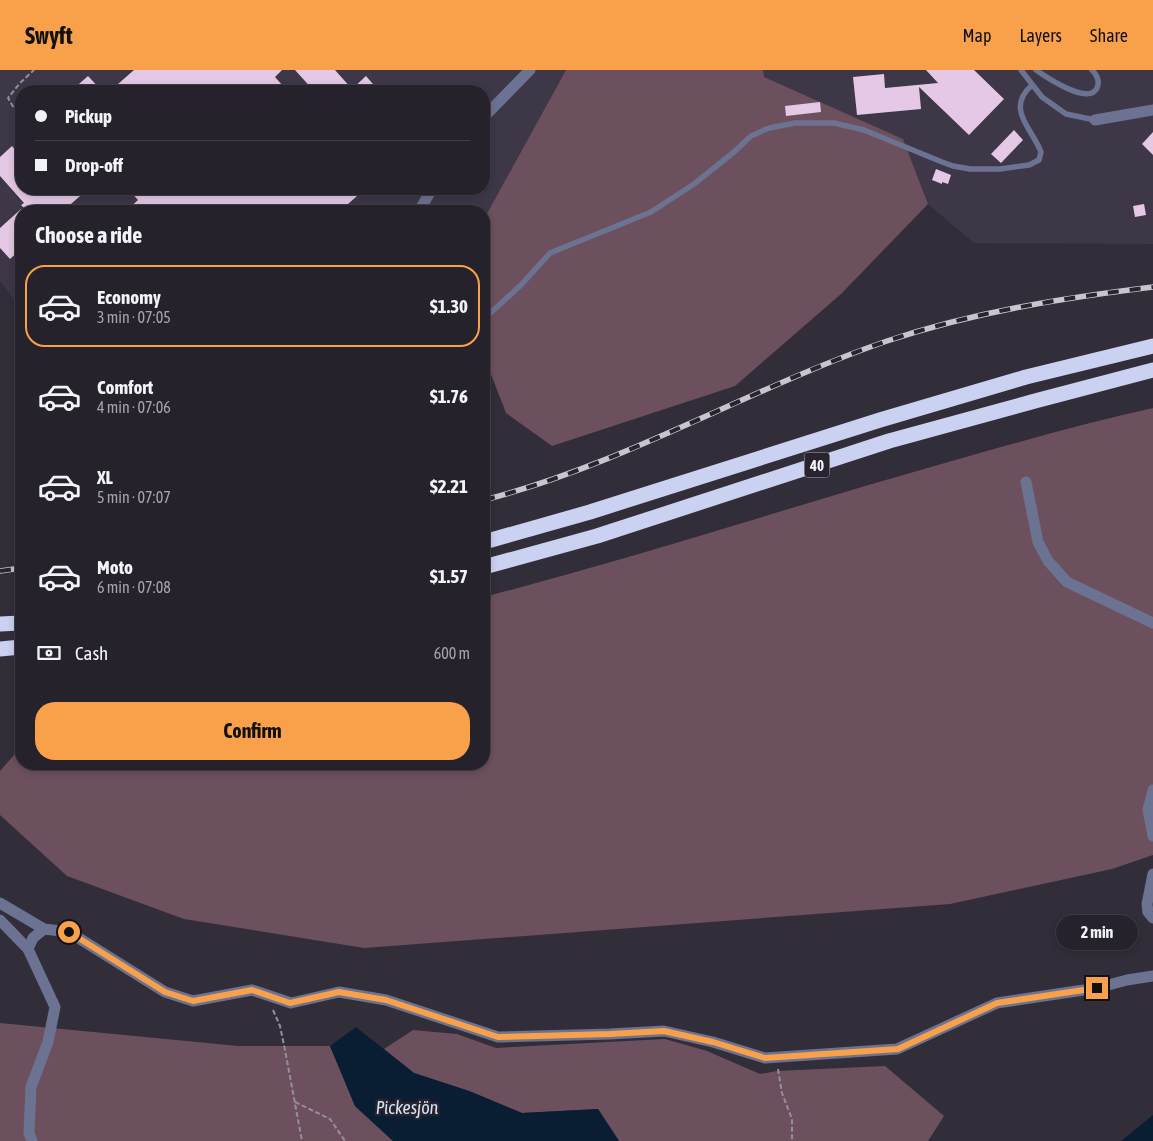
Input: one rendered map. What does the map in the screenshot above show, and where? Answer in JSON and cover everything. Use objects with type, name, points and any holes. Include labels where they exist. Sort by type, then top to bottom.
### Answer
[{"type":"highway","name":"40","points":[[490,540],[590,512],[898,414],[1026,377],[1153,346]]},
{"type":"highway","name":"40","points":[[490,565],[597,536],[889,441],[1153,370]]},
{"type":"highway","points":[[0,624],[15,623]]},
{"type":"highway","points":[[0,649],[15,648]]},
{"type":"street","points":[[490,111],[530,70]]},
{"type":"street","points":[[1095,120],[1153,110]]},
{"type":"street","points":[[1026,482],[1038,542],[1054,568],[1067,582],[1153,623]]},
{"type":"street","points":[[1153,790],[1148,810],[1153,836]]},
{"type":"street","points":[[1153,874],[1147,904],[1148,912],[1153,918]]},
{"type":"street","points":[[0,904],[44,929],[69,932],[165,992],[193,1001],[252,990],[290,1003],[339,992],[386,1000],[498,1037],[664,1031],[713,1042],[765,1058],[898,1049],[997,1003],[1097,988],[1127,980],[1153,976]]},
{"type":"street","points":[[0,920],[28,949],[55,1007],[48,1042],[31,1087],[29,1134],[32,1141]]},
{"type":"street","points":[[28,949],[33,938],[44,929]]},
{"type":"lane","points":[[1021,70],[1042,97],[1066,114],[1095,120]]},
{"type":"lane","points":[[1036,70],[1072,91],[1089,94],[1095,92],[1099,81],[1092,70]]},
{"type":"lane","points":[[490,313],[521,285],[550,253],[651,212],[694,184],[751,136],[769,128],[796,123],[834,123],[864,130],[953,166],[970,169],[1000,169],[1029,165],[1039,160],[1041,152],[1021,116],[1020,106],[1026,91],[1032,85]]},
{"type":"path","points":[[18,85],[34,70]]},
{"type":"path","points":[[15,89],[8,98],[15,110]]},
{"type":"path","points":[[271,996],[273,1012],[280,1026],[302,1141]]},
{"type":"path","points":[[773,1058],[778,1068],[782,1093],[792,1119],[792,1141]]},
{"type":"path","points":[[294,1102],[330,1119],[345,1141]]},
{"type":"shaded area","points":[[0,70],[566,70],[490,208],[490,205],[15,205],[15,301],[0,281]]},
{"type":"shaded area","points":[[566,70],[763,70],[764,77],[903,139],[928,204],[841,294],[735,386],[552,446],[506,413],[490,372],[490,208]]},
{"type":"shaded area","points":[[763,70],[1153,70],[1153,244],[974,243],[928,204],[903,139],[763,77]]},
{"type":"shaded area","points":[[1153,408],[1153,855],[1112,869],[950,904],[364,948],[184,919],[67,876],[0,815],[0,771],[15,754],[15,770],[490,770],[490,595],[601,565],[1077,426]]},
{"type":"shaded area","points":[[0,1023],[238,1046],[330,1046],[355,1106],[393,1141],[0,1141]]},
{"type":"shaded area","points":[[413,1030],[457,1034],[496,1048],[665,1039],[707,1051],[760,1074],[777,1071],[885,1066],[944,1116],[928,1141],[619,1141],[598,1109],[522,1113],[469,1091],[414,1073],[384,1049]]},
{"type":"water","name":"Pickesjön","points":[[356,1027],[414,1073],[469,1091],[522,1113],[598,1109],[619,1141],[393,1141],[355,1106],[330,1046]]},
{"type":"water","points":[[1153,1115],[1153,1141],[1121,1141]]},
{"type":"building","points":[[134,70],[282,70],[275,77],[282,85],[117,85]]},
{"type":"building","points":[[295,70],[335,70],[348,85],[309,85]]},
{"type":"building","points":[[926,70],[974,70],[1004,99],[969,135],[919,87],[921,109],[857,115],[853,77],[884,74],[885,88],[938,83]]},
{"type":"building","points":[[88,76],[96,85],[78,85]]},
{"type":"building","points":[[366,76],[374,85],[356,85]]},
{"type":"building","points":[[820,102],[821,112],[786,116],[785,106]]},
{"type":"building","points":[[1014,130],[1023,140],[1001,163],[991,154]]},
{"type":"building","points":[[1153,132],[1153,155],[1142,144]]},
{"type":"building","points":[[12,146],[15,149],[15,193],[0,176],[0,157]]},
{"type":"building","points":[[936,169],[951,175],[948,184],[932,180]]},
{"type":"building","points":[[17,195],[81,195],[70,205],[21,205],[24,203]]},
{"type":"building","points":[[133,195],[358,195],[347,205],[133,205],[138,200]]},
{"type":"building","points":[[1144,204],[1146,215],[1135,217],[1133,206]]},
{"type":"building","points":[[15,214],[15,254],[10,259],[0,248],[0,228]]},
{"type":"railway","points":[[490,498],[587,467],[786,381],[887,341],[953,322],[1019,307],[1153,287]]},
{"type":"railway","points":[[0,571],[15,569]]},
{"type":"route","points":[[69,932],[165,992],[193,1001],[252,990],[290,1003],[339,992],[386,1000],[498,1037],[664,1031],[713,1042],[765,1058],[898,1049],[997,1003],[1097,988]]}]
